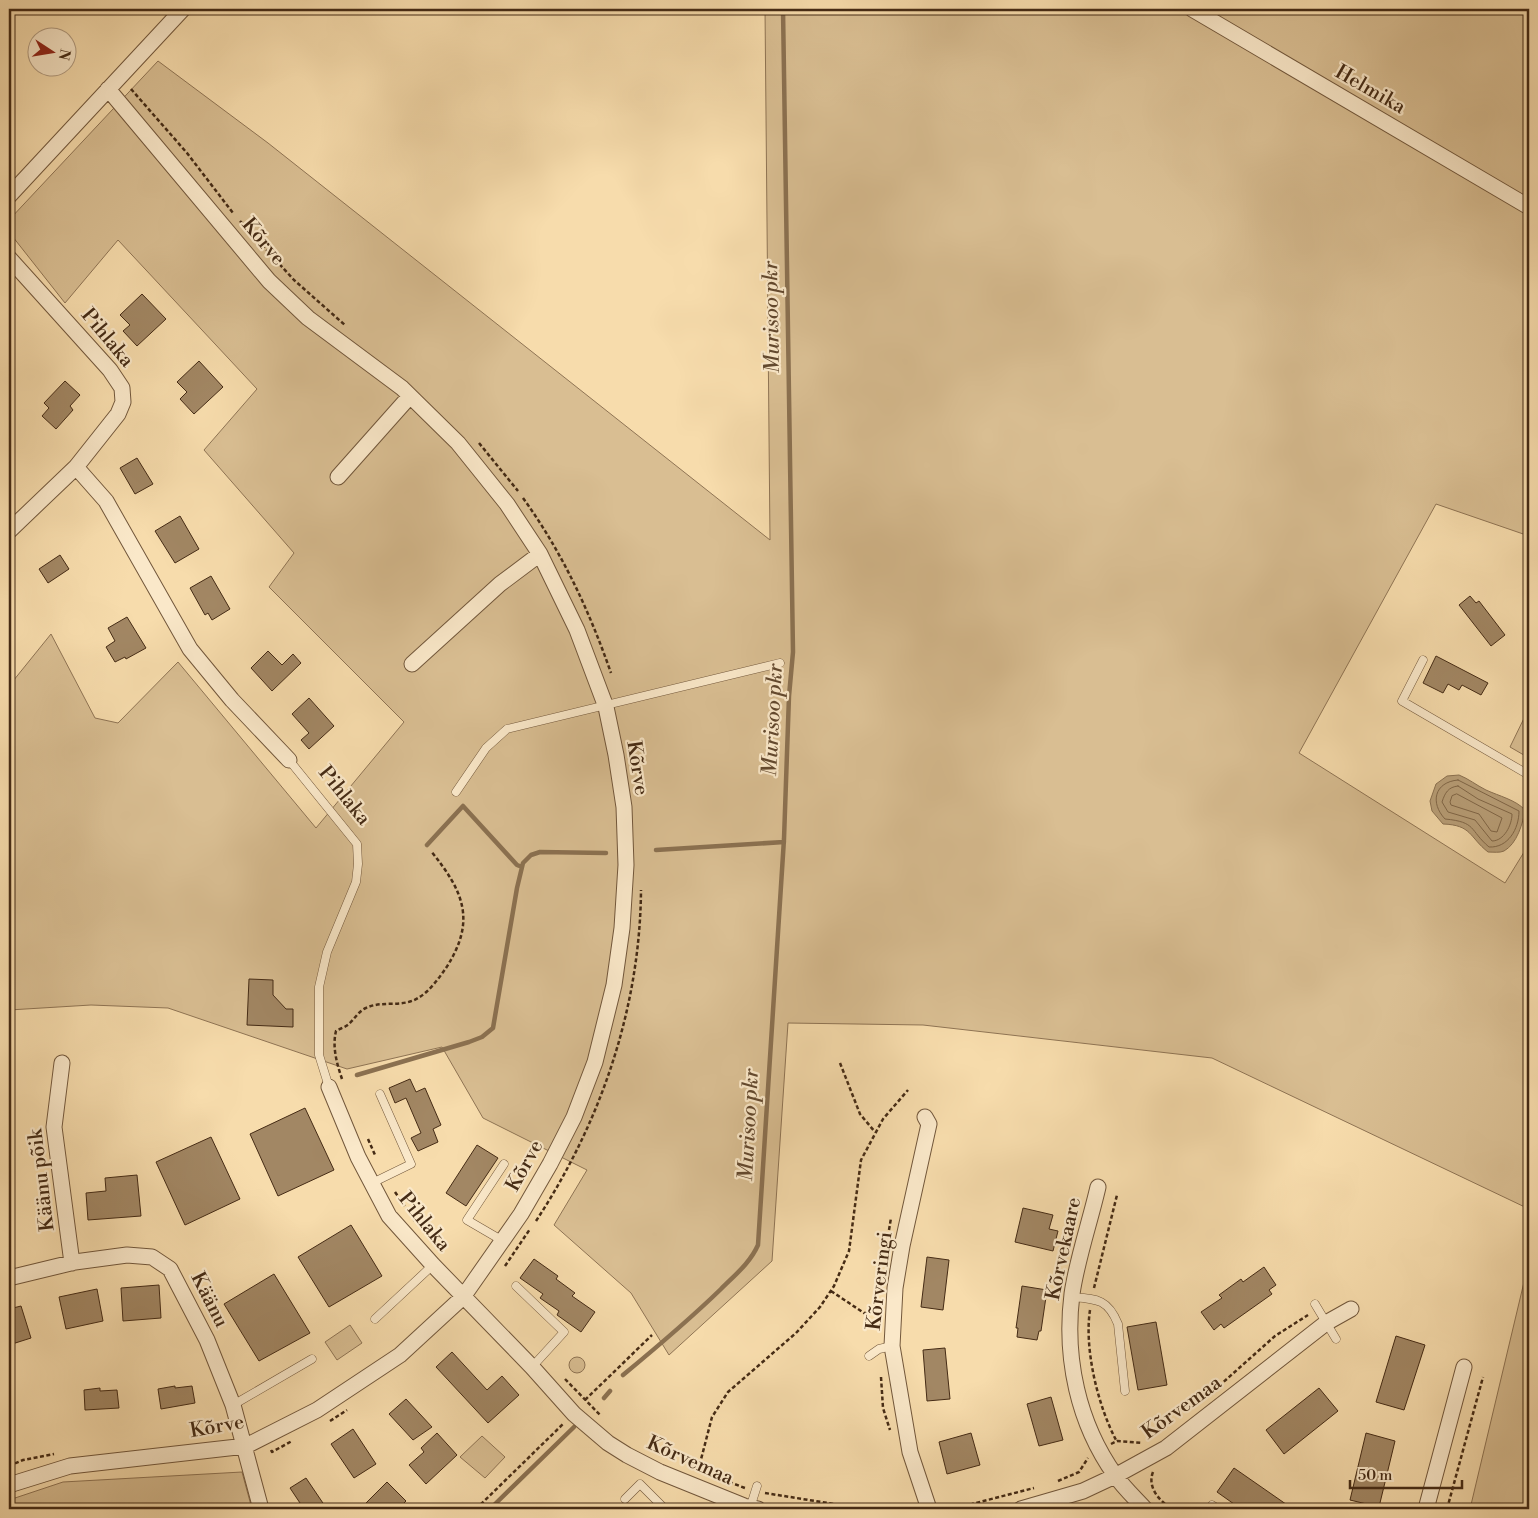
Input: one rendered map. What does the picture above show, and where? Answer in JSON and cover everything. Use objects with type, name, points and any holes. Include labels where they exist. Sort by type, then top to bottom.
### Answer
[{"type":"street","points":[[9,196],[183,9]]},
{"type":"street","name":"Helmika","points":[[1192,9],[1529,207]]},
{"type":"street","name":"Kõrve","points":[[9,1485],[70,1466],[246,1446],[316,1410],[400,1355],[463,1297],[531,1198],[574,1117],[595,1062],[614,985],[622,928],[626,865],[624,808],[606,707],[577,630],[540,554],[507,504],[458,443],[410,396],[308,318],[269,281],[108,89]]},
{"type":"street","name":"Pihlaka","points":[[9,258],[26,274],[110,370],[122,388],[123,402],[118,414],[76,467],[106,501],[190,649],[232,700],[289,760]]},
{"type":"street","points":[[338,477],[410,396]]},
{"type":"street","points":[[9,531],[76,467]]},
{"type":"street","points":[[412,664],[500,584],[540,554]]},
{"type":"street","name":"Käänu põik","points":[[62,1063],[54,1127],[72,1263]]},
{"type":"street","name":"Pihlaka","points":[[329,1087],[389,1216],[574,1414],[608,1442]]},
{"type":"street","name":"Kõrveringi","points":[[925,1117],[930,1124],[899,1263],[895,1288],[892,1346],[910,1452],[928,1508]]},
{"type":"street","name":"Kõrvekaare","points":[[1098,1187],[1072,1297],[1070,1355],[1085,1418],[1100,1450],[1115,1476],[1145,1509]]},
{"type":"street","name":"Käänu","points":[[9,1278],[72,1263],[127,1255],[152,1258],[170,1269],[207,1340],[233,1405],[246,1446],[261,1509]]},
{"type":"street","name":"Kõrvemaa","points":[[1021,1509],[1083,1491],[1166,1448],[1326,1323],[1351,1309]]},
{"type":"street","points":[[1426,1509],[1464,1367]]},
{"type":"street","name":"Kõrvemaa","points":[[608,1442],[660,1472],[748,1508]]},
{"type":"lane","points":[[1423,660],[1402,701],[1529,774]]},
{"type":"lane","points":[[456,792],[486,748],[507,729],[606,707],[621,701],[780,663]]},
{"type":"lane","name":"Pihlaka","points":[[289,760],[357,844],[358,864],[356,882],[328,952],[319,987],[319,1055],[329,1087]]},
{"type":"lane","points":[[372,1183],[411,1164],[380,1094]]},
{"type":"lane","points":[[503,1241],[467,1220],[504,1164]]},
{"type":"lane","points":[[375,1319],[433,1265]]},
{"type":"lane","points":[[516,1286],[564,1332],[532,1367]]},
{"type":"lane","points":[[1072,1297],[1091,1298],[1105,1303],[1114,1314],[1118,1324],[1125,1390]]},
{"type":"lane","points":[[1316,1306],[1336,1339]]},
{"type":"lane","points":[[869,1356],[879,1350],[892,1346]]},
{"type":"lane","points":[[233,1405],[312,1359]]},
{"type":"lane","points":[[625,1499],[640,1484],[665,1509]]},
{"type":"lane","points":[[748,1508],[756,1488]]},
{"type":"path","points":[[344,1083],[336,1056],[334,1040],[336,1031],[346,1026],[366,1008],[404,1004],[418,998],[441,976],[459,942],[464,927],[461,897],[453,881],[431,851]]},
{"type":"path","points":[[840,1063],[860,1114],[875,1132]]},
{"type":"path","points":[[697,1472],[712,1417],[728,1392],[796,1333],[820,1307],[831,1291],[849,1251],[861,1160],[875,1132],[908,1090]]},
{"type":"path","points":[[366,1134],[385,1175],[421,1228]]},
{"type":"path","points":[[1117,1195],[1091,1298],[1088,1324],[1096,1381],[1105,1419],[1117,1441]]},
{"type":"path","points":[[831,1291],[864,1313],[879,1313]]},
{"type":"path","points":[[1214,1390],[1276,1336],[1316,1306]]},
{"type":"path","points":[[1447,1509],[1483,1377]]},
{"type":"path","points":[[564,1378],[604,1418]]},
{"type":"path","points":[[1051,1483],[1079,1472],[1092,1453],[1117,1441],[1144,1443],[1173,1422]]},
{"type":"path","points":[[1144,1443],[1156,1465],[1152,1474],[1151,1487],[1157,1496],[1172,1509]]},
{"type":"path","points":[[689,1468],[706,1475]]},
{"type":"path","points":[[722,1480],[830,1504],[900,1509],[972,1504],[1036,1488]]},
{"type":"shaded area","points":[[765,9],[1529,9],[1529,536],[1436,504],[1299,753],[1505,883],[1529,844],[1529,1209],[1212,1058],[923,1025],[788,1023],[772,1261],[669,1355],[631,1293],[554,1225],[587,1170],[483,1118],[442,1047],[347,1069],[168,1008],[91,1005],[9,1010],[9,686],[51,634],[95,718],[118,723],[178,662],[316,828],[404,722],[269,587],[294,553],[204,450],[257,389],[118,240],[65,303],[9,232],[9,220],[158,61],[268,143],[770,540]]},
{"type":"shaded area","points":[[1529,708],[1529,758],[1510,747]]},
{"type":"shaded area","points":[[1529,1261],[1529,1509],[1470,1509]]},
{"type":"shaded area","points":[[350,1325],[362,1343],[337,1360],[325,1342]]},
{"type":"shaded area","points":[[577,1357],[583,1359],[585,1365],[583,1371],[577,1373],[571,1371],[569,1365],[571,1359]]},
{"type":"shaded area","points":[[482,1436],[505,1457],[485,1478],[460,1457]]},
{"type":"shaded area","points":[[242,1472],[252,1509],[9,1509],[9,1500],[63,1482]]},
{"type":"water","points":[[1459,775],[1486,790],[1512,801],[1525,810],[1521,827],[1509,848],[1504,851],[1488,852],[1465,829],[1443,824],[1432,811],[1430,801],[1436,784],[1447,776]]},
{"type":"building","points":[[142,294],[166,319],[137,346],[123,331],[130,325],[120,315]]},
{"type":"building","points":[[199,361],[223,387],[194,414],[180,399],[187,392],[177,382]]},
{"type":"building","points":[[65,381],[80,395],[70,406],[73,410],[56,429],[42,416],[49,408],[44,403]]},
{"type":"building","points":[[137,458],[153,484],[135,494],[120,468]]},
{"type":"building","points":[[180,516],[199,549],[175,563],[155,531]]},
{"type":"building","points":[[60,555],[69,569],[48,583],[39,569]]},
{"type":"building","points":[[211,576],[230,609],[212,620],[208,613],[205,615],[190,588]]},
{"type":"building","points":[[1470,596],[1476,603],[1479,601],[1505,635],[1491,646],[1459,605]]},
{"type":"building","points":[[127,617],[146,648],[126,659],[125,657],[115,662],[106,647],[115,641],[108,628]]},
{"type":"building","points":[[268,651],[282,665],[293,654],[301,663],[272,691],[251,668]]},
{"type":"building","points":[[1436,656],[1488,683],[1481,695],[1462,685],[1459,690],[1448,684],[1443,693],[1423,683]]},
{"type":"building","points":[[309,698],[334,726],[309,749],[301,740],[309,733],[292,714]]},
{"type":"building","points":[[249,979],[273,980],[273,995],[286,1009],[293,1009],[293,1027],[247,1025]]},
{"type":"building","points":[[410,1079],[416,1092],[425,1088],[441,1125],[433,1129],[438,1142],[418,1151],[411,1138],[421,1133],[406,1098],[395,1103],[389,1088]]},
{"type":"building","points":[[305,1108],[334,1170],[278,1196],[250,1134]]},
{"type":"building","points":[[211,1137],[240,1199],[185,1225],[156,1162]]},
{"type":"building","points":[[477,1145],[498,1158],[466,1206],[446,1193]]},
{"type":"building","points":[[137,1175],[141,1216],[88,1220],[86,1193],[106,1191],[105,1178]]},
{"type":"building","points":[[1023,1208],[1053,1215],[1049,1229],[1058,1231],[1053,1251],[1015,1242]]},
{"type":"building","points":[[351,1225],[382,1276],[329,1307],[298,1257]]},
{"type":"building","points":[[927,1257],[949,1260],[943,1310],[921,1307]]},
{"type":"building","points":[[534,1259],[558,1276],[556,1279],[575,1293],[572,1296],[595,1312],[581,1332],[557,1315],[559,1311],[540,1298],[543,1294],[520,1278]]},
{"type":"building","points":[[1264,1267],[1276,1285],[1269,1290],[1272,1294],[1224,1328],[1221,1324],[1214,1330],[1201,1312],[1222,1298],[1219,1295],[1241,1279],[1243,1282]]},
{"type":"building","points":[[274,1274],[310,1333],[259,1361],[224,1304]]},
{"type":"building","points":[[159,1285],[161,1318],[123,1321],[121,1288]]},
{"type":"building","points":[[1022,1286],[1047,1290],[1041,1331],[1039,1331],[1037,1340],[1017,1337],[1018,1328],[1016,1328]]},
{"type":"building","points":[[97,1289],[103,1321],[66,1329],[59,1297]]},
{"type":"building","points":[[21,1306],[31,1338],[9,1345],[9,1309]]},
{"type":"building","points":[[1156,1322],[1167,1385],[1138,1390],[1127,1327]]},
{"type":"building","points":[[1396,1336],[1425,1345],[1404,1410],[1376,1402]]},
{"type":"building","points":[[945,1348],[950,1399],[927,1401],[923,1350]]},
{"type":"building","points":[[452,1352],[487,1390],[502,1376],[519,1395],[488,1423],[436,1367]]},
{"type":"building","points":[[175,1386],[175,1388],[192,1386],[195,1403],[161,1409],[158,1389]]},
{"type":"building","points":[[100,1388],[100,1391],[117,1390],[119,1408],[85,1410],[84,1390]]},
{"type":"building","points":[[1319,1388],[1338,1411],[1284,1454],[1266,1430]]},
{"type":"building","points":[[1051,1397],[1063,1440],[1039,1446],[1027,1404]]},
{"type":"building","points":[[406,1399],[432,1427],[413,1440],[389,1414]]},
{"type":"building","points":[[353,1429],[376,1464],[354,1478],[331,1444]]},
{"type":"building","points":[[437,1433],[457,1455],[426,1484],[409,1465],[424,1452],[421,1448]]},
{"type":"building","points":[[971,1433],[980,1465],[947,1474],[939,1442]]},
{"type":"building","points":[[1366,1433],[1395,1441],[1379,1507],[1350,1500]]},
{"type":"building","points":[[1234,1468],[1293,1509],[1241,1509],[1217,1492]]},
{"type":"building","points":[[306,1478],[327,1509],[304,1509],[290,1488]]},
{"type":"building","points":[[387,1482],[406,1501],[398,1509],[360,1509]]},
{"type":"waterway","name":"Murisoo pkr","points":[[623,1375],[673,1333],[737,1274],[758,1245],[784,839],[789,696],[793,652],[783,9]]},
{"type":"waterway","points":[[427,845],[463,806],[517,865],[522,867]]},
{"type":"waterway","points":[[656,850],[784,842]]},
{"type":"waterway","points":[[357,1075],[469,1042],[482,1037],[493,1028],[523,863],[531,855],[540,852],[606,853]]},
{"type":"waterway","name":"Murisoo pkr","points":[[604,1398],[610,1391]]},
{"type":"waterway","name":"Murisoo pkr","points":[[490,1509],[574,1427]]}]
